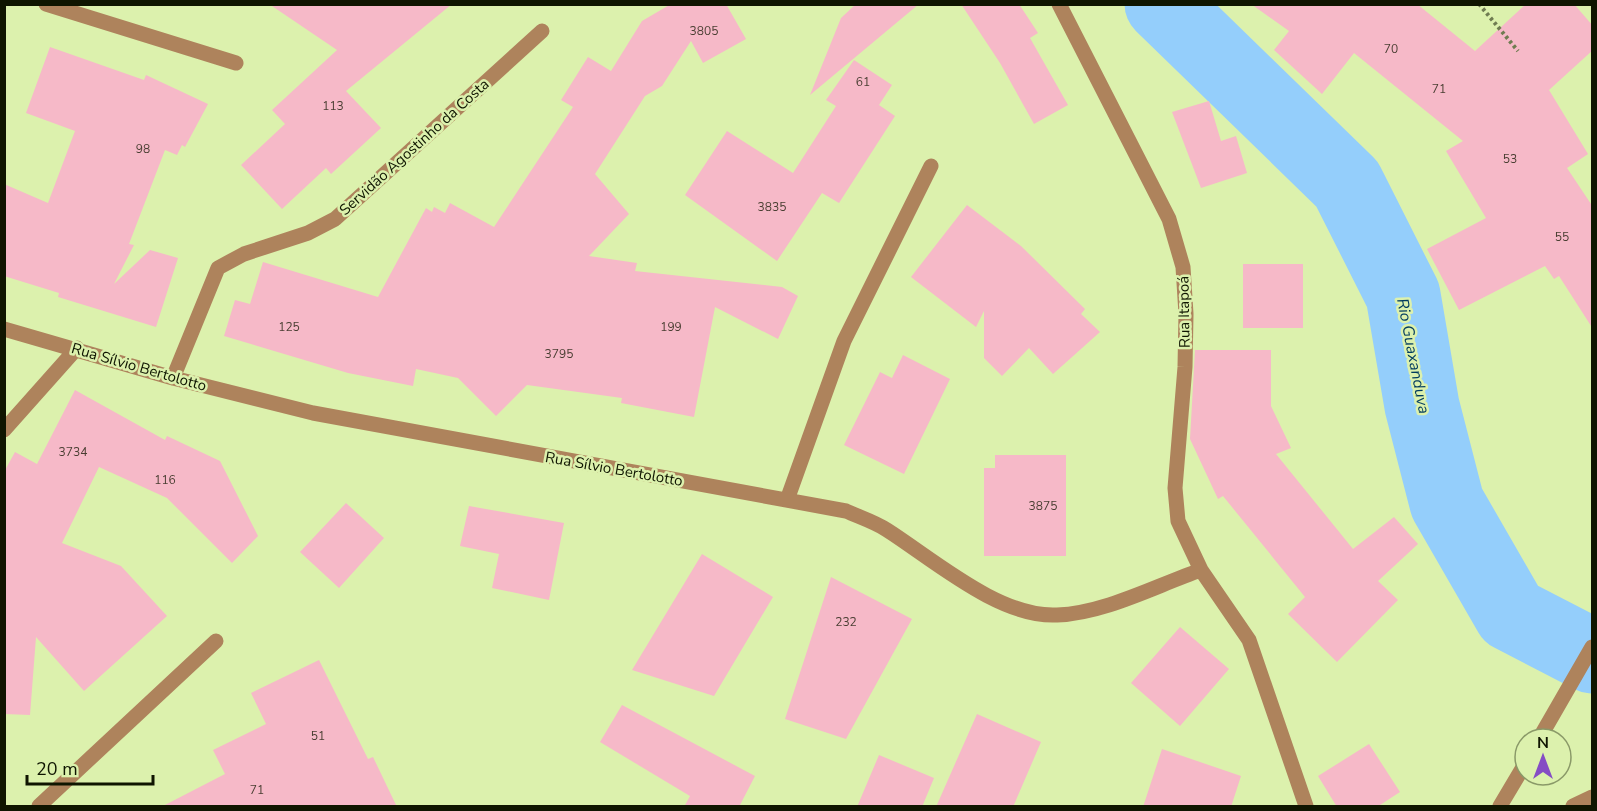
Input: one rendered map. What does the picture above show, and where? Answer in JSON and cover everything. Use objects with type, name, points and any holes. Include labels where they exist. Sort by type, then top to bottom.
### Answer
[{"type":"street","points":[[46,4],[236,63]]},
{"type":"street","name":"Rua Itapoá","points":[[1059,4],[1168,219],[1183,267],[1186,314],[1185,367],[1175,488],[1178,521],[1201,570],[1249,640],[1306,807]]},
{"type":"street","name":"Servidão Agostinho da Costa","points":[[173,378],[218,268],[244,254],[308,233],[335,219],[542,32]]},
{"type":"street","points":[[787,500],[844,341],[931,165]]},
{"type":"street","name":"Rua Sílvio Bertolotto","points":[[4,329],[76,348],[173,378],[313,413],[846,511],[885,529],[981,591],[1024,612],[1057,615],[1094,609],[1201,570]]},
{"type":"street","points":[[4,430],[76,348]]},
{"type":"street","points":[[39,807],[216,641]]},
{"type":"street","points":[[1546,727],[1593,647]]},
{"type":"street","points":[[1500,807],[1513,785]]},
{"type":"street","points":[[1573,807],[1593,797]]},
{"type":"path","points":[[1479,4],[1518,51]]},
{"type":"building","points":[[269,4],[452,4],[346,91],[381,128],[331,174],[326,168],[282,209],[241,165],[285,124],[272,110],[337,50]]},
{"type":"building","points":[[671,4],[726,4],[746,39],[703,63],[691,41],[662,86],[645,96],[595,174],[629,214],[589,256],[637,263],[635,271],[782,287],[798,296],[778,339],[715,307],[694,417],[621,403],[622,398],[527,385],[496,416],[458,378],[416,369],[413,386],[348,373],[224,336],[235,300],[250,304],[263,262],[378,297],[426,208],[432,212],[434,207],[445,213],[450,203],[494,227],[573,107],[561,100],[588,57],[611,71],[642,21]]},
{"type":"building","points":[[856,4],[919,4],[810,95],[841,18]]},
{"type":"building","points":[[961,4],[1019,4],[1038,33],[1030,38],[1068,105],[1034,124],[1000,63]]},
{"type":"building","points":[[1251,4],[1417,4],[1475,51],[1526,4],[1574,4],[1593,26],[1593,50],[1549,90],[1588,154],[1567,168],[1593,207],[1593,329],[1559,276],[1554,279],[1545,266],[1459,310],[1427,249],[1486,218],[1446,151],[1463,141],[1354,53],[1322,94],[1274,50],[1289,31]]},
{"type":"building","points":[[50,47],[144,80],[146,75],[208,104],[185,147],[182,145],[177,155],[165,150],[129,244],[134,245],[114,284],[150,250],[178,258],[156,327],[58,297],[59,293],[4,276],[4,184],[48,203],[75,131],[26,113]]},
{"type":"building","points":[[854,60],[892,85],[879,105],[895,116],[839,203],[822,193],[777,261],[685,195],[727,131],[793,173],[836,106],[826,100]]},
{"type":"building","points":[[1209,101],[1221,141],[1236,136],[1247,173],[1201,188],[1172,112]]},
{"type":"building","points":[[967,205],[1021,246],[1085,309],[1081,314],[1100,332],[1053,374],[1029,348],[1002,376],[984,358],[984,311],[976,327],[911,277]]},
{"type":"building","points":[[1243,264],[1303,264],[1303,328],[1243,328]]},
{"type":"building","points":[[1195,350],[1271,350],[1271,406],[1291,448],[1276,454],[1353,549],[1394,517],[1418,544],[1378,581],[1398,600],[1337,662],[1288,614],[1305,597],[1223,496],[1218,499],[1190,439]]},
{"type":"building","points":[[903,355],[950,379],[904,474],[844,445],[880,372],[892,378]]},
{"type":"building","points":[[75,390],[165,440],[167,436],[220,461],[258,536],[232,563],[167,498],[99,467],[62,543],[121,566],[167,616],[84,691],[36,637],[30,715],[4,714],[4,472],[15,452],[37,464]]},
{"type":"building","points":[[995,455],[1066,455],[1066,556],[984,556],[984,468],[995,468]]},
{"type":"building","points":[[346,503],[384,538],[339,588],[300,552]]},
{"type":"building","points":[[469,506],[564,523],[549,600],[492,588],[499,554],[460,546]]},
{"type":"building","points":[[702,554],[773,597],[714,696],[632,670]]},
{"type":"building","points":[[831,577],[912,619],[846,739],[785,719]]},
{"type":"building","points":[[1180,627],[1229,669],[1180,726],[1131,683]]},
{"type":"building","points":[[319,660],[368,759],[373,757],[397,807],[161,807],[225,774],[213,750],[266,724],[251,693]]},
{"type":"building","points":[[622,705],[755,776],[739,807],[684,807],[690,796],[600,742]]},
{"type":"building","points":[[977,714],[1041,742],[1013,807],[936,807]]},
{"type":"building","points":[[1369,744],[1400,792],[1377,807],[1337,807],[1318,776]]},
{"type":"building","points":[[1162,749],[1241,776],[1231,807],[1143,807]]},
{"type":"building","points":[[879,755],[934,778],[922,807],[857,807]]},
{"type":"waterway","name":"Rio Guaxanduva","points":[[1162,4],[1347,184],[1403,295],[1422,406],[1447,503],[1511,614],[1592,656]]}]
